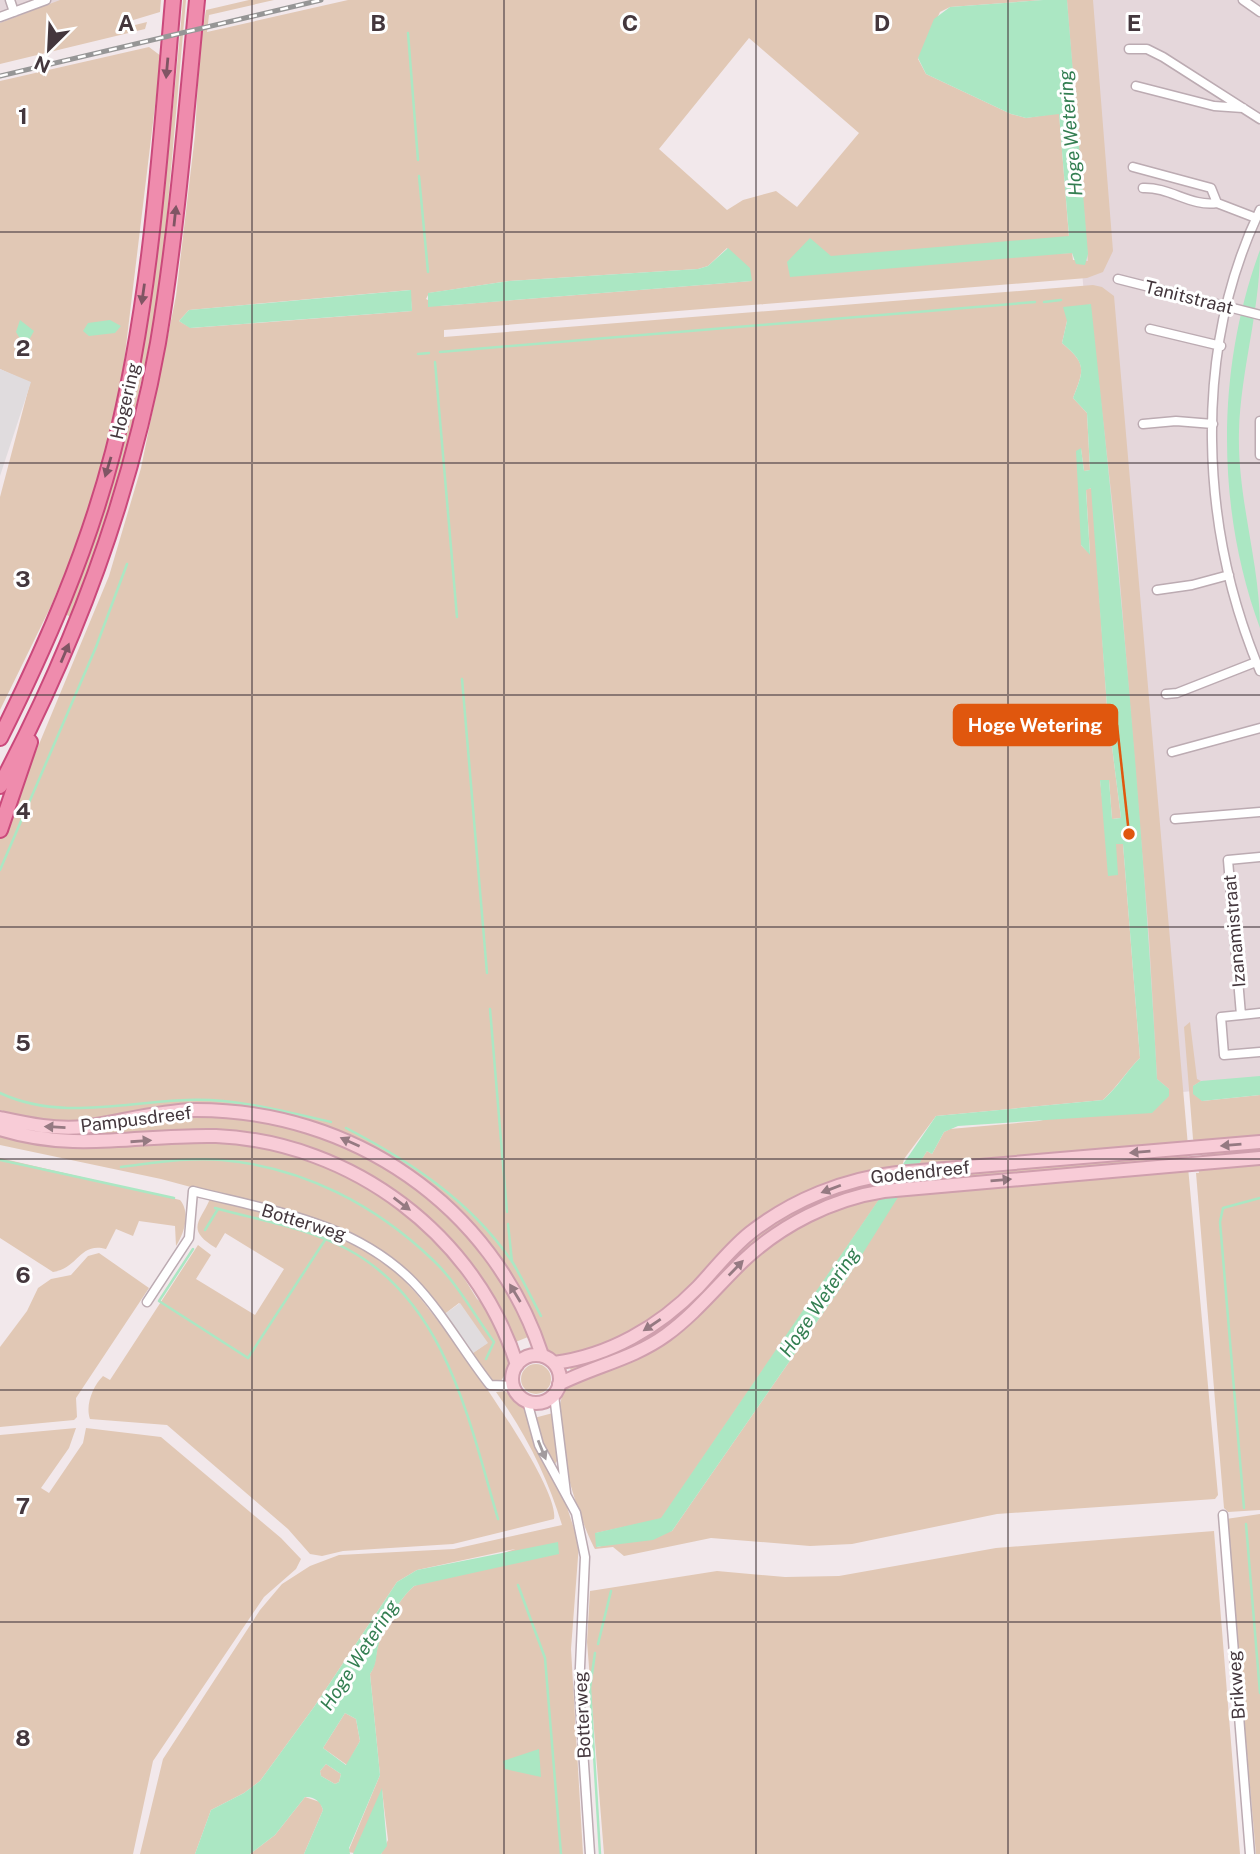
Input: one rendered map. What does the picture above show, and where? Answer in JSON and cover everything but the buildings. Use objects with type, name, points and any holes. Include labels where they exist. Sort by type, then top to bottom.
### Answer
[{"type":"highway","name":"Hogering","points":[[0,738],[52,629],[86,542],[113,454],[130,377],[160,154],[173,0]]},
{"type":"highway","name":"Hogering","points":[[0,786],[38,715],[92,585],[145,406],[169,269],[197,0]]},
{"type":"highway","points":[[0,726],[19,700]]},
{"type":"highway","points":[[0,830],[20,780],[38,715]]},
{"type":"main road","name":"Pampusdreef","points":[[0,1118],[57,1128],[85,1126],[172,1111],[217,1111],[291,1121],[335,1135],[396,1166],[453,1211],[501,1270],[521,1303],[542,1355]]},
{"type":"main road","name":"Pampusdreef","points":[[0,1129],[92,1143],[195,1136],[245,1139],[298,1150],[328,1161],[397,1199],[439,1235],[485,1294],[499,1319],[517,1365]]},
{"type":"main road","name":"Godendreef","points":[[554,1363],[603,1351],[654,1324],[691,1294],[734,1247],[787,1209],[849,1182],[897,1173],[1260,1142]]},
{"type":"main road","name":"Godendreef","points":[[556,1390],[624,1359],[663,1337],[696,1311],[760,1246],[792,1224],[848,1199],[909,1188],[1260,1158]]},
{"type":"main road","points":[[542,1355],[554,1363],[560,1377],[556,1390],[541,1402],[527,1401],[514,1386],[517,1365],[524,1358],[542,1355]]},
{"type":"street","points":[[10,0],[15,12]]},
{"type":"street","points":[[0,17],[46,0]]},
{"type":"street","points":[[1242,0],[1260,12]]},
{"type":"street","points":[[1129,49],[1147,49],[1163,57],[1260,119]]},
{"type":"street","points":[[1136,86],[1214,106],[1243,108]]},
{"type":"street","points":[[1133,167],[1211,188],[1217,203]]},
{"type":"street","points":[[1143,188],[1159,187],[1204,205],[1217,203],[1258,214],[1220,346],[1213,424],[1217,513],[1229,575],[1260,671]]},
{"type":"street","name":"Tanitstraat","points":[[1118,279],[1260,315]]},
{"type":"street","points":[[1150,329],[1220,346]]},
{"type":"street","points":[[1143,424],[1176,421],[1213,424]]},
{"type":"street","points":[[1260,421],[1260,455]]},
{"type":"street","points":[[1157,590],[1192,585],[1229,575]]},
{"type":"street","points":[[1166,694],[1177,693],[1256,662]]},
{"type":"street","points":[[1172,752],[1260,728]]},
{"type":"street","points":[[1175,819],[1260,812]]},
{"type":"street","name":"Izanamistraat","points":[[1241,1015],[1228,860],[1260,857]]},
{"type":"street","points":[[1260,1013],[1222,1017],[1224,1055],[1260,1052]]},
{"type":"street","name":"Botterweg","points":[[147,1302],[189,1238],[193,1191],[329,1226],[369,1245],[415,1283],[490,1385],[514,1386]]},
{"type":"street","name":"Botterweg","points":[[556,1390],[566,1496]]},
{"type":"street","name":"Botterweg","points":[[527,1401],[539,1446],[576,1513],[585,1557],[579,1689],[590,1854]]},
{"type":"street","name":"Brikweg","points":[[1223,1515],[1250,1854]]},
{"type":"shaded area","points":[[0,0],[67,0],[0,26]]},
{"type":"shaded area","points":[[60,0],[161,0],[160,12],[130,21],[131,26],[147,22],[145,29],[0,64],[0,23]]},
{"type":"shaded area","points":[[183,0],[186,0],[160,294],[120,481],[73,618],[65,614],[113,465],[146,312],[168,156]]},
{"type":"shaded area","points":[[249,0],[274,0],[209,15],[207,32],[348,0],[1043,0],[950,7],[940,12],[918,59],[926,74],[1011,114],[1026,118],[1059,113],[1069,237],[787,262],[1072,253],[1073,260],[1088,261],[1067,0],[1093,0],[1113,251],[1103,272],[1087,278],[444,330],[444,337],[1093,285],[1102,287],[1114,296],[1188,1146],[915,1169],[927,1151],[932,1154],[944,1132],[950,1129],[1039,1121],[1169,1089],[1157,1079],[1149,937],[1117,545],[1090,304],[1067,321],[1062,343],[1076,356],[1081,367],[1073,398],[1087,413],[1090,470],[1084,471],[1081,449],[1081,545],[1090,554],[1086,489],[1092,488],[1107,707],[1121,818],[1112,819],[1109,780],[1100,780],[1105,822],[1116,844],[1123,844],[1140,1058],[1103,1100],[936,1116],[904,1159],[902,1167],[798,1199],[657,1319],[587,1354],[554,1357],[544,1345],[503,1266],[397,1163],[234,1109],[78,1124],[29,1119],[0,1110],[0,838],[109,576],[141,468],[176,296],[195,135],[200,46],[206,10]],"holes":[[[749,38],[859,133],[797,207],[776,191],[743,200],[727,210],[659,149]],[[727,248],[751,281],[440,306],[426,299],[429,293],[509,281],[698,269],[708,266]],[[410,290],[412,311],[191,328],[179,321],[189,310]]]},
{"type":"shaded area","points":[[1060,0],[1260,0],[1260,1085],[1149,1095]]},
{"type":"shaded area","points":[[149,47],[161,56],[122,379],[84,528],[50,608],[0,710],[0,497],[30,383],[0,369],[0,81]]},
{"type":"shaded area","points":[[0,369],[31,382],[0,476]]},
{"type":"shaded area","points":[[1190,1022],[1197,1079],[1201,1081],[1193,1086],[1202,1101],[1260,1095],[1260,1140],[1196,1145],[1193,1139],[1184,1027]]},
{"type":"shaded area","points":[[230,1114],[328,1136],[420,1187],[482,1249],[533,1335],[513,1343],[503,1321],[402,1199],[272,1141],[68,1138],[30,1129]]},
{"type":"shaded area","points":[[0,1132],[249,1143],[335,1167],[416,1218],[456,1265],[477,1299],[490,1309],[511,1364],[501,1381],[493,1383],[470,1355],[487,1343],[459,1303],[442,1316],[369,1243],[328,1224],[161,1179],[0,1145]]},
{"type":"shaded area","points":[[1260,1145],[1260,1156],[1207,1158],[1207,1151]]},
{"type":"shaded area","points":[[1187,1152],[1188,1161],[903,1186],[910,1175]]},
{"type":"shaded area","points":[[0,1158],[180,1200],[186,1217],[182,1236],[176,1246],[175,1226],[139,1221],[133,1236],[116,1229],[106,1249],[90,1249],[62,1270],[53,1272],[0,1238]]},
{"type":"shaded area","points":[[1260,1161],[1260,1510],[1228,1512],[1224,1508],[1196,1173],[1199,1173],[1198,1166]]},
{"type":"shaded area","points":[[1188,1167],[1218,1495],[1215,1499],[997,1514],[852,1544],[810,1546],[711,1538],[624,1556],[613,1547],[595,1549],[572,1491],[561,1441],[561,1399],[568,1385],[633,1358],[762,1247],[808,1218],[883,1194],[661,1519],[596,1533],[597,1547],[672,1531],[848,1277],[898,1193]]},
{"type":"shaded area","points":[[896,1176],[889,1186],[815,1209],[666,1332],[572,1375],[569,1364],[625,1344],[756,1232],[825,1193]]},
{"type":"shaded area","points":[[210,1199],[285,1217],[340,1236],[365,1248],[394,1271],[428,1308],[497,1404],[539,1473],[551,1501],[554,1519],[453,1544],[343,1551],[322,1556],[310,1554],[288,1529],[167,1425],[90,1419],[89,1402],[96,1385],[103,1376],[110,1380],[198,1245],[211,1255],[196,1279],[255,1315],[284,1269],[225,1233],[216,1248],[206,1241],[198,1230],[198,1225]]},
{"type":"shaded area","points":[[99,1253],[149,1288],[76,1398],[77,1417],[74,1420],[0,1427],[0,1347],[27,1311],[38,1288],[51,1279],[71,1275],[88,1256]]},
{"type":"shaded area","points":[[460,1303],[488,1343],[470,1355],[442,1316]]},
{"type":"shaded area","points":[[536,1364],[547,1368],[551,1379],[547,1390],[536,1394],[525,1390],[521,1379],[525,1368]]},
{"type":"shaded area","points":[[505,1391],[525,1408],[541,1457],[565,1501],[579,1544],[571,1649],[583,1854],[381,1854],[388,1840],[382,1790],[354,1853],[348,1852],[380,1775],[370,1674],[379,1642],[389,1620],[403,1597],[414,1586],[515,1549],[417,1570],[397,1582],[314,1707],[260,1781],[244,1793],[211,1810],[195,1854],[140,1854],[163,1759],[260,1610],[282,1584],[310,1566],[339,1555],[454,1549],[562,1525],[535,1456],[496,1392]]},
{"type":"shaded area","points":[[553,1413],[558,1459],[554,1466],[541,1443],[534,1418]]},
{"type":"shaded area","points":[[76,1428],[69,1448],[41,1488],[49,1493],[83,1443],[86,1428],[161,1437],[281,1538],[301,1559],[296,1569],[264,1597],[153,1761],[133,1854],[0,1854],[0,1435]]},
{"type":"shaded area","points":[[1260,1514],[1260,1854],[1256,1854],[1226,1519]]},
{"type":"shaded area","points":[[1214,1531],[1240,1854],[604,1854],[587,1642],[590,1591],[717,1571],[785,1577],[839,1576],[996,1548]]},
{"type":"shaded area","points":[[345,1713],[356,1719],[360,1741],[347,1765],[323,1748]]},
{"type":"shaded area","points":[[326,1764],[341,1774],[339,1782],[335,1784],[321,1776],[320,1771]]},
{"type":"shaded area","points":[[305,1797],[320,1802],[323,1810],[304,1854],[250,1854],[275,1835]]},
{"type":"water","points":[[1067,0],[1088,254],[1085,265],[1076,264],[1072,253],[790,277],[787,262],[810,238],[831,256],[1069,236],[1059,114],[1026,118],[1011,114],[926,74],[918,58],[934,19],[950,7]]},
{"type":"water","points":[[728,248],[750,268],[752,281],[428,307],[428,293],[509,281],[698,269],[708,266]]},
{"type":"water","points":[[1260,250],[1257,295],[1240,408],[1239,456],[1260,628],[1235,535],[1227,439],[1235,343]]},
{"type":"water","points":[[411,290],[412,311],[190,328],[179,321],[189,310]]},
{"type":"water","points":[[1091,304],[1129,691],[1157,1079],[1169,1089],[1169,1096],[1152,1113],[958,1126],[944,1132],[932,1154],[927,1151],[848,1277],[672,1531],[653,1540],[596,1547],[595,1533],[661,1518],[936,1116],[1103,1100],[1140,1058],[1123,844],[1116,844],[1118,875],[1108,876],[1100,780],[1109,780],[1112,819],[1121,818],[1107,707],[1091,488],[1086,490],[1090,555],[1081,545],[1076,451],[1081,448],[1084,471],[1090,470],[1087,413],[1073,398],[1081,374],[1079,362],[1062,343],[1067,321],[1063,307]]},
{"type":"water","points":[[20,320],[34,331],[25,347],[16,332]]},
{"type":"water","points":[[110,320],[121,326],[115,333],[89,336],[83,331],[88,323]]},
{"type":"water","points":[[1260,1076],[1260,1095],[1202,1101],[1193,1094],[1193,1086],[1201,1081]]},
{"type":"water","points":[[558,1542],[559,1554],[414,1586],[398,1605],[381,1636],[370,1674],[380,1775],[349,1848],[350,1854],[304,1854],[323,1810],[317,1800],[305,1797],[275,1835],[250,1854],[195,1854],[211,1810],[244,1793],[260,1781],[314,1707],[397,1582],[417,1570]],"holes":[[[345,1713],[356,1719],[360,1741],[346,1765],[323,1748]],[[326,1764],[341,1774],[339,1782],[335,1784],[321,1776],[320,1771]]]},
{"type":"water","points":[[539,1749],[541,1777],[505,1769],[503,1761]]},
{"type":"water","points":[[382,1788],[387,1846],[381,1854],[353,1854]]},
{"type":"waterway","points":[[408,33],[418,160]]},
{"type":"waterway","points":[[419,176],[428,272]]},
{"type":"waterway","points":[[1044,302],[1061,300]]},
{"type":"waterway","points":[[440,352],[1035,302]]},
{"type":"waterway","points":[[418,354],[429,353]]},
{"type":"waterway","points":[[435,362],[457,617]]},
{"type":"waterway","points":[[0,870],[96,647],[127,564]]},
{"type":"waterway","points":[[462,679],[487,973]]},
{"type":"waterway","points":[[490,1009],[507,1212]]},
{"type":"waterway","points":[[0,1093],[23,1101],[69,1108],[187,1100],[223,1101],[331,1122]]},
{"type":"waterway","points":[[346,1128],[416,1169],[479,1221],[513,1263],[541,1316]]},
{"type":"waterway","points":[[0,1160],[174,1198]]},
{"type":"waterway","points":[[121,1167],[184,1160],[222,1160],[281,1171],[337,1192],[388,1223],[434,1261],[458,1289],[494,1342],[486,1359]]},
{"type":"waterway","points":[[1244,1508],[1220,1222],[1223,1208],[1260,1198]]},
{"type":"waterway","points":[[215,1208],[299,1230],[347,1249],[381,1272],[408,1299],[431,1331],[449,1367],[464,1404],[498,1519]]},
{"type":"waterway","points":[[205,1230],[218,1209]]},
{"type":"waterway","points":[[508,1224],[512,1262]]},
{"type":"waterway","points":[[193,1249],[159,1301],[248,1358],[325,1240]]},
{"type":"waterway","points":[[1246,1524],[1260,1693]]},
{"type":"waterway","points":[[518,1585],[545,1658],[561,1854]]},
{"type":"waterway","points":[[598,1644],[611,1591]]},
{"type":"waterway","points":[[595,1653],[590,1688],[600,1854]]},
{"type":"railway","points":[[0,76],[321,0]]},
{"type":"place","name":"Hoge Wetering","points":[[1129,834]]}]
